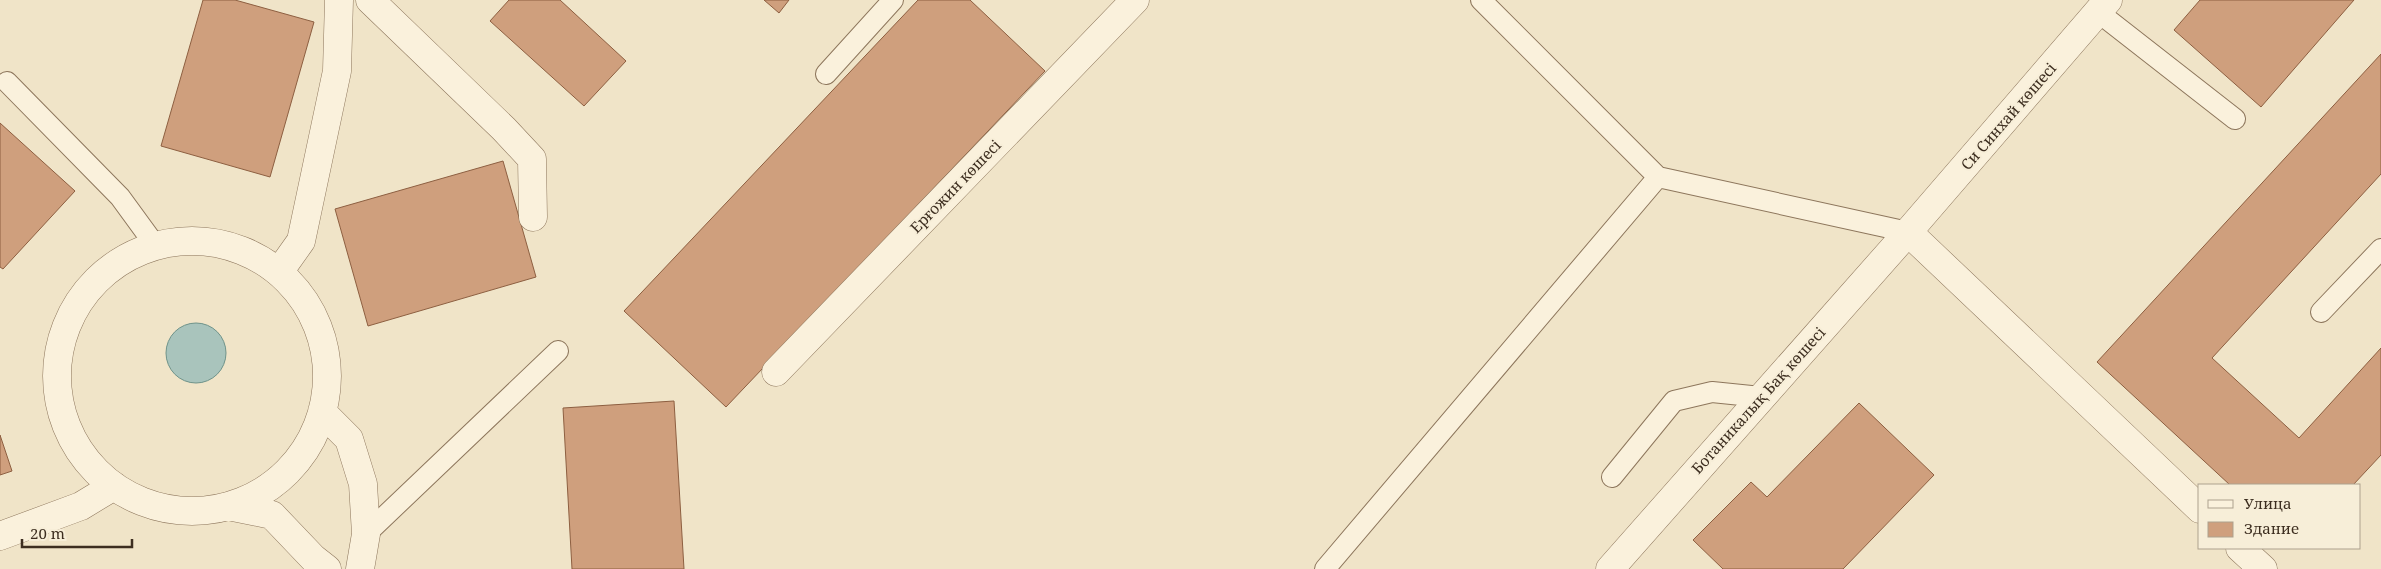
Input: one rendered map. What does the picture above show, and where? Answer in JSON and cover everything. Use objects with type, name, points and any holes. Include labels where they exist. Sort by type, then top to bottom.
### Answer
[{"type":"street","points":[[279,272],[301,240],[337,72],[339,0]]},
{"type":"street","points":[[370,0],[504,129],[532,159],[534,216]]},
{"type":"street","name":"Ерғожин көшесі","points":[[776,372],[1135,0]]},
{"type":"street","name":"Си Синхай көшесі","points":[[1908,232],[2103,6]]},
{"type":"street","points":[[1908,232],[2198,508]]},
{"type":"street","name":"Ботаникалық Бақ көшесі","points":[[1610,569],[1908,232]]},
{"type":"street","points":[[203,241],[244,250],[279,272],[305,300],[321,335],[328,374],[322,412],[309,444],[288,471],[260,493],[228,506],[198,511],[167,509],[138,500],[106,480],[80,452],[64,419],[57,382],[60,345],[74,310],[97,280],[127,257],[155,245],[203,241]]},
{"type":"street","points":[[322,412],[349,439],[363,484],[366,534],[360,569]]},
{"type":"street","points":[[0,536],[81,506],[114,486]]},
{"type":"street","points":[[228,506],[272,515],[313,558],[327,569]]},
{"type":"lane","points":[[826,74],[893,0]]},
{"type":"lane","points":[[1481,0],[1658,177],[1908,232]]},
{"type":"lane","points":[[2103,6],[2235,119]]},
{"type":"lane","points":[[7,82],[120,197],[155,245]]},
{"type":"lane","points":[[1325,569],[1658,177]]},
{"type":"lane","points":[[2321,312],[2381,249]]},
{"type":"lane","points":[[366,534],[558,351]]},
{"type":"lane","points":[[1612,477],[1674,401],[1712,392],[1761,397]]},
{"type":"water","points":[[190,323],[202,323],[218,331],[224,341],[226,353],[224,365],[218,375],[202,383],[190,383],[174,375],[166,359],[166,347],[174,331]]},
{"type":"building","points":[[203,0],[235,0],[314,22],[270,177],[161,146]]},
{"type":"building","points":[[509,0],[560,0],[626,61],[584,106],[490,21]]},
{"type":"building","points":[[764,0],[789,0],[779,13]]},
{"type":"building","points":[[918,0],[970,0],[1045,71],[726,407],[624,311]]},
{"type":"building","points":[[2200,0],[2354,0],[2261,107],[2174,30]]},
{"type":"building","points":[[2381,54],[2381,174],[2212,358],[2299,438],[2381,348],[2381,455],[2354,484],[2229,484],[2097,362]]},
{"type":"building","points":[[0,123],[75,191],[3,269],[0,267]]},
{"type":"building","points":[[503,161],[536,277],[368,326],[335,209]]},
{"type":"building","points":[[674,401],[684,569],[572,569],[563,408]]},
{"type":"building","points":[[1859,403],[1934,475],[1843,569],[1723,569],[1693,540],[1751,482],[1767,497]]},
{"type":"building","points":[[0,435],[12,471],[0,475]]}]
